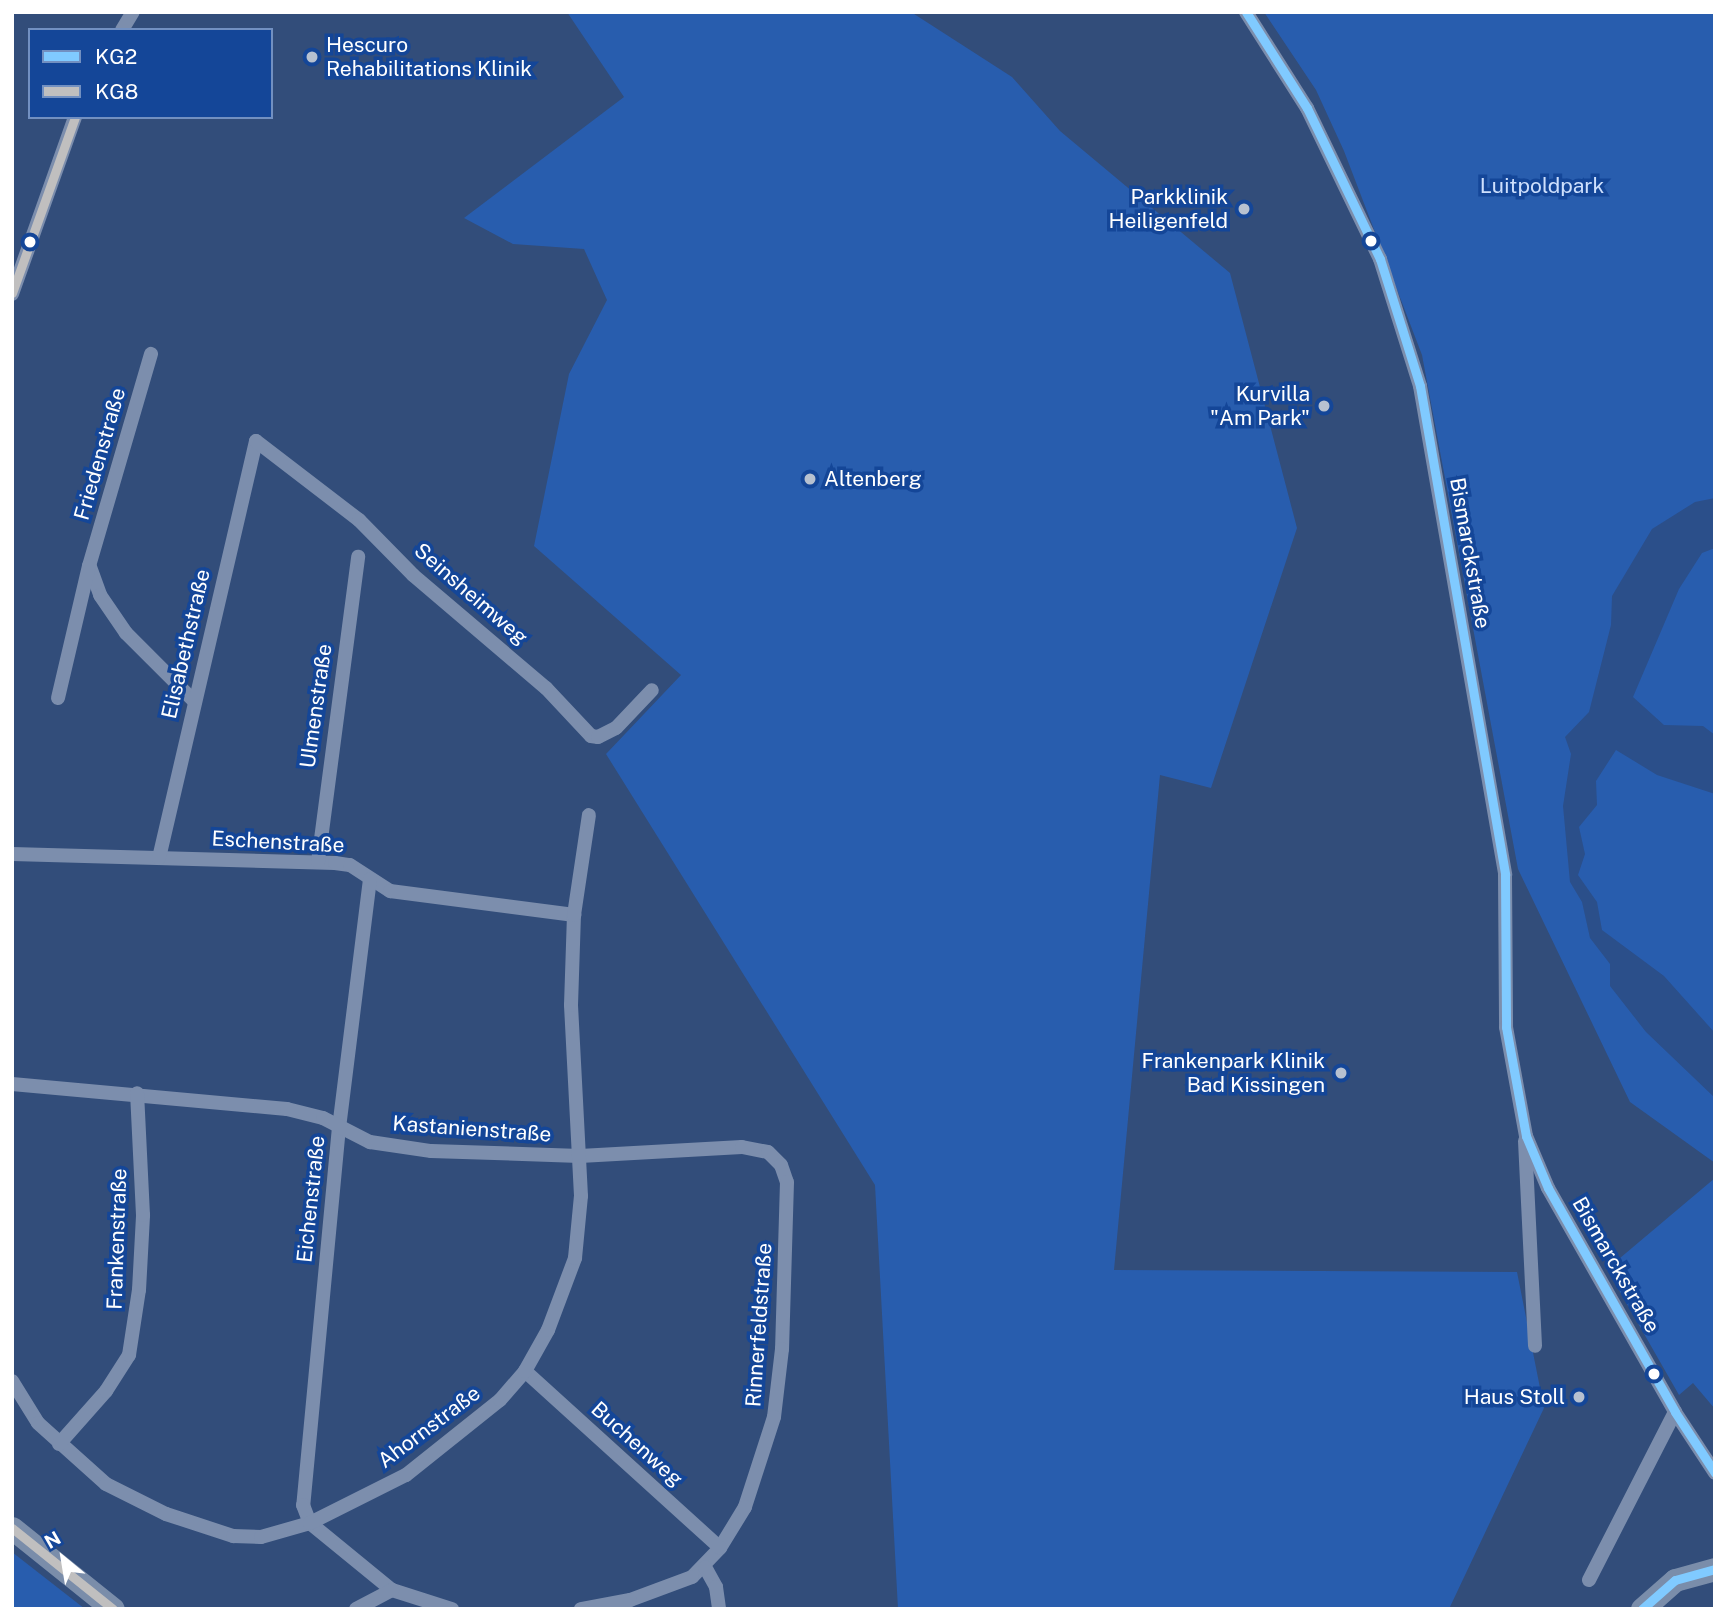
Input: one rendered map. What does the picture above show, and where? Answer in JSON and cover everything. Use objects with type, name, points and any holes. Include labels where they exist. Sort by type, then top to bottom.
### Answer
[{"type":"main road","points":[[12,1528],[113,1609]]},
{"type":"main road","points":[[1642,1609],[1675,1580],[1715,1569]]},
{"type":"street","points":[[122,28],[133,12]]},
{"type":"street","name":"Bismarckstraße","points":[[1246,12],[1307,108],[1380,259],[1420,386],[1505,876],[1506,1027],[1526,1136],[1525,1216],[1535,1346]]},
{"type":"street","points":[[12,294],[74,119]]},
{"type":"street","name":"Friedenstraße","points":[[58,698],[89,565],[151,354]]},
{"type":"street","name":"Seinsheimweg","points":[[256,441],[290,463],[359,520],[412,575],[546,688],[591,736],[608,733],[652,691]]},
{"type":"street","name":"Elisabethstraße","points":[[159,858],[256,441]]},
{"type":"street","name":"Ulmenstraße","points":[[317,862],[358,557]]},
{"type":"street","points":[[89,565],[100,595],[126,633],[194,701]]},
{"type":"street","name":"Ahornstraße","points":[[12,1381],[38,1423],[58,1444],[106,1484],[166,1514],[233,1536],[261,1537],[310,1523],[406,1475],[471,1426],[525,1371],[561,1303],[575,1258],[580,1156],[571,1005],[574,915],[589,816]]},
{"type":"street","name":"Eschenstraße","points":[[12,854],[350,865],[390,891],[574,915]]},
{"type":"street","name":"Eichenstraße","points":[[310,1523],[303,1505],[302,1481],[339,1127],[370,878]]},
{"type":"street","name":"Kastanienstraße","points":[[12,1084],[137,1093],[287,1109],[339,1127],[370,1142],[401,1148],[580,1156],[742,1147],[768,1152]]},
{"type":"street","name":"Frankenstraße","points":[[58,1444],[106,1391],[129,1355],[139,1290],[143,1215],[137,1093]]},
{"type":"street","name":"Bismarckstraße","points":[[1526,1136],[1548,1188],[1675,1412],[1715,1473]]},
{"type":"street","name":"Rinnerfeldstraße","points":[[581,1609],[677,1586],[705,1567],[745,1507],[775,1417],[782,1349],[787,1182],[781,1165],[768,1152]]},
{"type":"street","name":"Buchenweg","points":[[525,1371],[720,1548]]},
{"type":"street","points":[[1589,1580],[1675,1412]]},
{"type":"street","points":[[310,1523],[392,1590],[452,1609]]},
{"type":"street","points":[[705,1567],[716,1587],[719,1609]]},
{"type":"street","points":[[356,1609],[392,1590]]},
{"type":"green space","points":[[567,12],[911,12],[1012,77],[1060,131],[1230,273],[1297,528],[1211,788],[1160,775],[1114,1270],[1517,1272],[1544,1408],[1449,1609],[898,1609],[875,1185],[606,754],[681,675],[534,546],[569,374],[607,300],[584,249],[513,244],[464,218],[624,97]]},
{"type":"green space","name":"Luitpoldpark","points":[[1264,12],[1715,12],[1715,1163],[1630,1102],[1518,869],[1422,355],[1344,151],[1316,90]]},
{"type":"green space","points":[[1715,1178],[1715,1409],[1693,1383],[1679,1395],[1607,1269]]},
{"type":"green space","points":[[12,1552],[85,1609],[12,1609]]},
{"type":"shaded area","points":[[1715,498],[1715,548],[1702,553],[1679,589],[1633,697],[1664,725],[1703,726],[1715,735],[1715,794],[1657,775],[1616,750],[1596,781],[1597,805],[1579,827],[1585,854],[1578,875],[1597,902],[1602,930],[1664,976],[1715,1033],[1715,1098],[1646,1032],[1610,986],[1610,964],[1590,938],[1582,902],[1570,882],[1563,806],[1571,754],[1565,737],[1589,712],[1611,625],[1612,596],[1652,529],[1695,502]]},
{"type":"transit line","name":"KG2","points":[[1246,12],[1307,108],[1380,259],[1420,386],[1505,875],[1506,1027],[1526,1136],[1548,1188],[1675,1412],[1715,1473]]},
{"type":"transit line","name":"KG8","points":[[12,293],[74,119]]},
{"type":"transit line","name":"KG8","points":[[12,1528],[113,1609]]},
{"type":"transit line","name":"KG2","points":[[1642,1609],[1675,1580],[1715,1569]]},
{"type":"place","name":"Hescuro Rehabilitations Klinik","points":[[312,57]]},
{"type":"place","name":"Parkklinik Heiligenfeld","points":[[1244,209]]},
{"type":"place","name":"Kurvilla \"Am Park\"","points":[[1324,406]]},
{"type":"place","name":"Altenberg","points":[[810,479]]},
{"type":"place","name":"Frankenpark Klinik Bad Kissingen","points":[[1341,1073]]},
{"type":"place","name":"Haus Stoll","points":[[1579,1397]]}]
